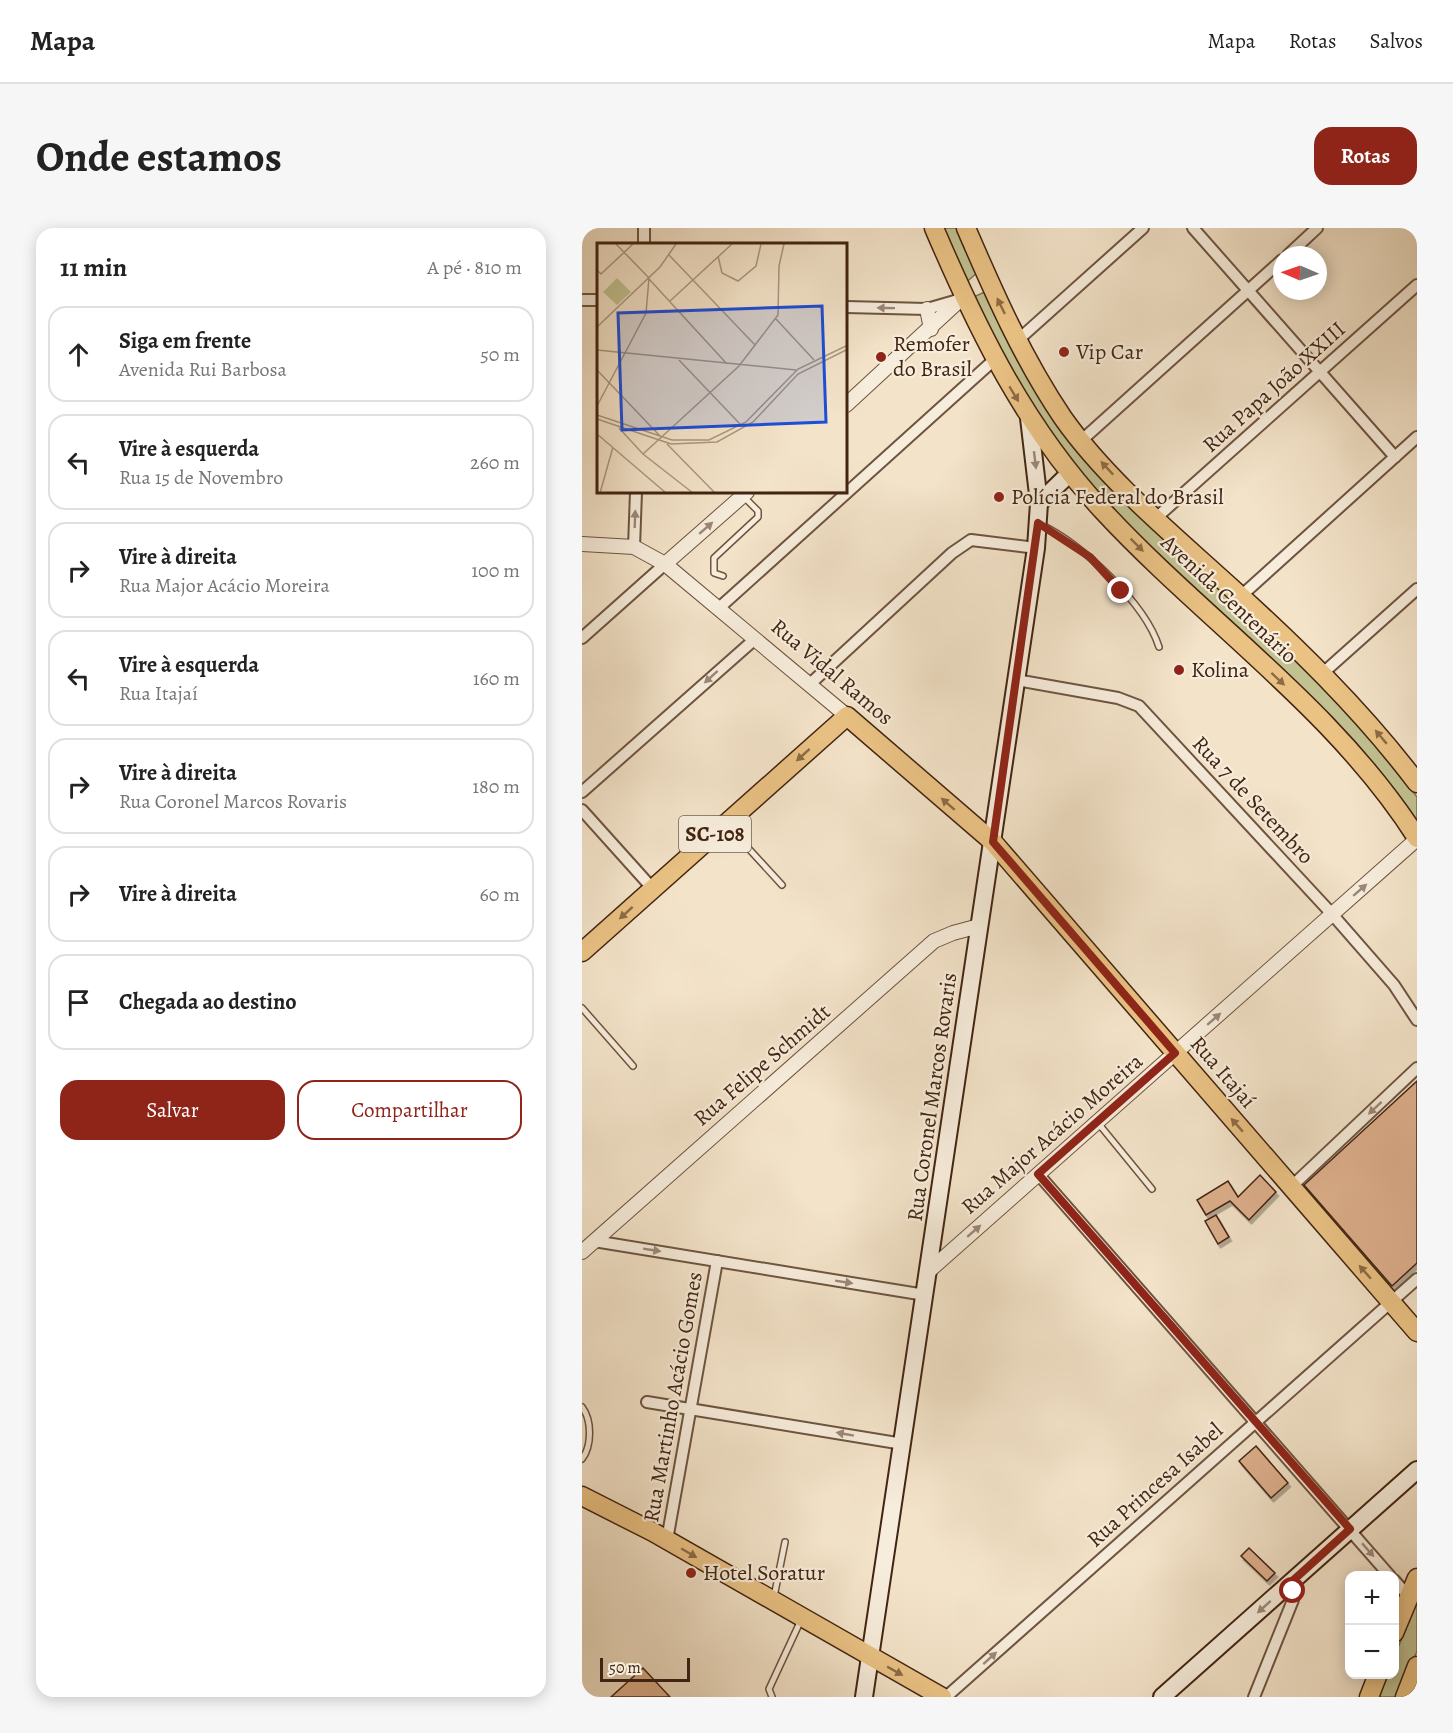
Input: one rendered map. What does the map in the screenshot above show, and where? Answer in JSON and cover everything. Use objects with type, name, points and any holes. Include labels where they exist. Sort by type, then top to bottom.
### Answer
[{"type":"main road","name":"Avenida Centenário","points":[[934,228],[963,297],[994,360],[1029,418],[1070,473],[1103,511],[1152,560],[1353,752],[1417,839]]},
{"type":"main road","name":"Avenida Centenário","points":[[966,228],[1018,340],[1064,418],[1156,518],[1323,673],[1372,726],[1417,783]]},
{"type":"main road","points":[[963,297],[987,277]]},
{"type":"main road","name":"Rua Coronel Marcos Rovaris","points":[[864,1697],[930,1270],[1036,548],[1040,503],[1029,418]]},
{"type":"main road","points":[[1040,503],[1070,473]]},
{"type":"main road","name":"Rua Vidal Ramos","points":[[847,716],[993,842]]},
{"type":"main road","name":"SC-108","points":[[582,952],[847,716]]},
{"type":"main road","name":"Rua Itajaí","points":[[993,842],[1417,1332]]},
{"type":"main road","points":[[1162,1697],[1417,1470]]},
{"type":"main road","points":[[582,1496],[667,1540],[871,1658],[944,1697]]},
{"type":"main road","points":[[1398,1625],[1417,1578]]},
{"type":"main road","points":[[1405,1697],[1417,1666]]},
{"type":"main road","points":[[1369,1697],[1376,1679]]},
{"type":"street","points":[[1018,340],[1143,228]]},
{"type":"street","points":[[1193,228],[1395,457]]},
{"type":"street","points":[[1297,246],[1317,228]]},
{"type":"street","points":[[1082,440],[1273,268]]},
{"type":"street","name":"Rua Papa João XXIII","points":[[1156,518],[1417,285]]},
{"type":"street","points":[[848,307],[927,309],[963,297]]},
{"type":"street","points":[[848,403],[932,329],[963,297]]},
{"type":"street","points":[[927,309],[932,329]]},
{"type":"street","points":[[848,492],[994,360]]},
{"type":"street","points":[[1241,596],[1417,437]]},
{"type":"street","points":[[582,544],[634,547],[636,494]]},
{"type":"street","points":[[582,638],[745,494]]},
{"type":"street","points":[[719,608],[845,494]]},
{"type":"street","points":[[809,685],[952,553],[971,540],[981,539],[1036,548]]},
{"type":"street","name":"Rua Vidal Ramos","points":[[634,547],[665,564],[847,716]]},
{"type":"street","points":[[1323,673],[1417,589]]},
{"type":"street","points":[[582,792],[754,639]]},
{"type":"street","name":"Rua 7 de Setembro","points":[[1016,680],[1118,698],[1140,706],[1394,984],[1417,1020]]},
{"type":"street","points":[[582,810],[653,889]]},
{"type":"street","name":"Rua Major Acácio Moreira","points":[[930,1270],[1417,839]]},
{"type":"street","name":"Rua Felipe Schmidt","points":[[582,1252],[934,941],[979,926]]},
{"type":"street","points":[[1291,1187],[1417,1068]]},
{"type":"street","points":[[1038,1174],[1387,1571]]},
{"type":"street","points":[[594,1241],[925,1296]]},
{"type":"street","name":"Rua Martinho Acácio Gomes","points":[[667,1540],[693,1408],[717,1261]]},
{"type":"street","name":"Rua Princesa Isabel","points":[[944,1697],[1417,1279]]},
{"type":"street","points":[[647,1402],[903,1444]]},
{"type":"street","points":[[1254,1697],[1293,1600],[1293,1591],[1288,1585]]},
{"type":"street","points":[[1399,1585],[1409,1597]]},
{"type":"lane","points":[[723,576],[714,573],[714,558],[758,517],[758,512],[745,494]]},
{"type":"lane","points":[[1038,523],[1090,557],[1150,623],[1159,647]]},
{"type":"lane","points":[[726,824],[782,885]]},
{"type":"lane","points":[[582,1008],[633,1066]]},
{"type":"lane","points":[[1097,1122],[1152,1189]]},
{"type":"lane","points":[[582,1407],[590,1424],[586,1453],[582,1459]]},
{"type":"lane","points":[[774,1602],[785,1542]]},
{"type":"lane","points":[[772,1697],[769,1689],[774,1673],[802,1618]]},
{"type":"shaded area","points":[[939,228],[961,228],[979,271],[962,286]]},
{"type":"shaded area","points":[[987,291],[1064,428],[1365,730],[1417,797],[1417,824],[1119,518],[1037,422],[969,299]]},
{"type":"shaded area","points":[[1417,1601],[1417,1651],[1398,1697],[1377,1697],[1384,1679],[1399,1679],[1399,1645]]},
{"type":"building","points":[[1417,1081],[1417,1263],[1392,1286],[1304,1185]]},
{"type":"building","points":[[1260,1175],[1276,1192],[1249,1220],[1230,1201],[1206,1215],[1197,1200],[1228,1181],[1238,1197]]},
{"type":"building","points":[[1216,1215],[1229,1237],[1218,1244],[1205,1221]]},
{"type":"building","points":[[1256,1446],[1288,1483],[1271,1498],[1239,1461]]},
{"type":"building","points":[[1249,1548],[1275,1573],[1267,1581],[1241,1556]]},
{"type":"building","points":[[643,1668],[670,1697],[611,1697]]},
{"type":"place","name":"Vip Car","points":[[1064,352]]},
{"type":"place","name":"Remofer do Brasil","points":[[881,357]]},
{"type":"place","name":"Polícia Federal do Brasil","points":[[999,497]]},
{"type":"place","name":"Kolina","points":[[1179,670]]},
{"type":"place","name":"Hotel Soratur","points":[[691,1573]]},
{"type":"route","points":[[1121,591],[1090,557],[1068,540],[1038,523],[993,842],[1175,1053],[1038,1174],[1350,1529],[1288,1585],[1293,1591]]}]
